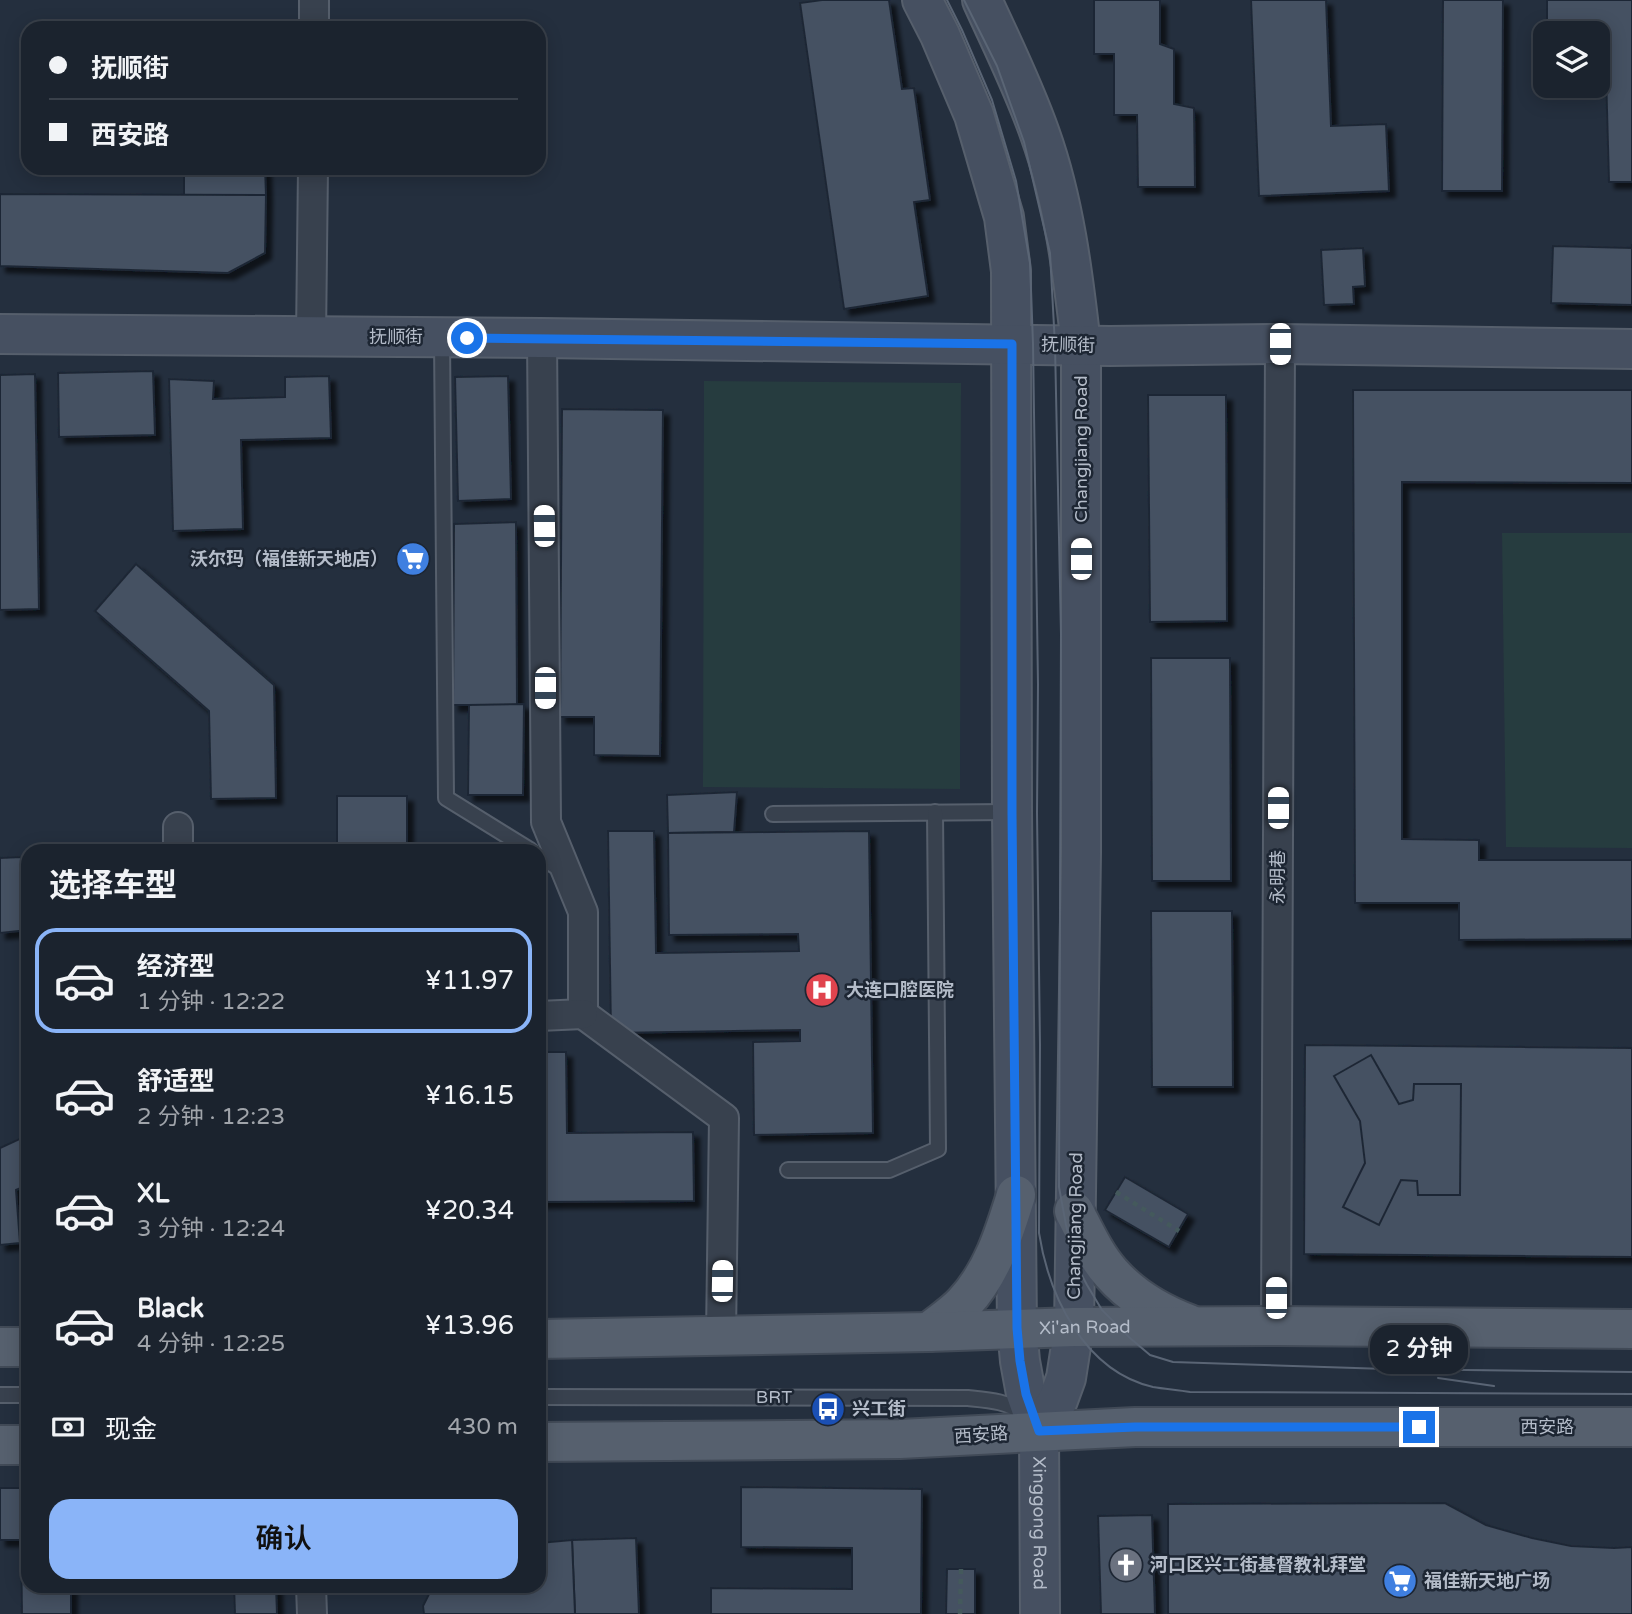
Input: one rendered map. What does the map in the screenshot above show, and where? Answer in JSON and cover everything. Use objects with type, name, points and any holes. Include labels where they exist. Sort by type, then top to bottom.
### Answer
[{"type":"main road","name":"Changjiang Road","points":[[922,0],[940,34],[974,115],[1004,217],[1011,271],[1017,1328],[1020,1361],[1053,1367],[1066,1378],[1058,1400],[1039,1431]]},
{"type":"main road","name":"Changjiang Road","points":[[982,0],[1041,135],[1062,219],[1082,345],[1081,853],[1074,1211],[1053,1367],[1039,1431]]},
{"type":"main road","name":"抚顺街","points":[[0,334],[1632,349]]},
{"type":"main road","points":[[929,1332],[963,1304],[986,1274],[1003,1237],[1016,1195]]},
{"type":"main road","points":[[1074,1211],[1091,1245],[1111,1273],[1134,1294],[1163,1314],[1194,1326]]},
{"type":"main road","name":"Xi'an Road","points":[[546,1339],[1017,1328],[1053,1367],[1194,1326],[1632,1329]]},
{"type":"main road","points":[[0,1347],[21,1347]]},
{"type":"main road","name":"西安路","points":[[546,1442],[900,1439],[1146,1427],[1632,1427]]},
{"type":"main road","name":"Xinggong Road","points":[[1039,1431],[1040,1614]]},
{"type":"main road","points":[[0,1445],[21,1445]]},
{"type":"street","points":[[314,0],[314,21]]},
{"type":"street","points":[[311,337],[313,175]]},
{"type":"street","points":[[542,338],[546,822],[583,912],[583,1014]]},
{"type":"street","name":"永明巷","points":[[1276,1326],[1280,344]]},
{"type":"street","points":[[546,1016],[583,1014],[724,1118],[721,1335]]},
{"type":"street","points":[[311,1593],[312,1614]]},
{"type":"lane","points":[[442,337],[446,798],[520,844]]},
{"type":"lane","points":[[788,1170],[889,1170],[938,1149],[935,812]]},
{"type":"lane","points":[[773,814],[1012,813]]},
{"type":"lane","points":[[546,860],[567,873]]},
{"type":"lane","points":[[968,1398],[1053,1367]]},
{"type":"lane","points":[[0,1395],[21,1395]]},
{"type":"lane","name":"BRT","points":[[546,1397],[968,1398],[1015,1407],[1039,1431]]},
{"type":"path","points":[[1115,1192],[1178,1231]]},
{"type":"path","points":[[960,1614],[961,1569]]},
{"type":"green space","points":[[704,381],[961,383],[960,789],[703,787]]},
{"type":"green space","points":[[1502,533],[1632,533],[1632,848],[1506,847]]},
{"type":"building","points":[[822,0],[889,0],[902,89],[914,88],[930,200],[914,202],[928,296],[844,309],[800,3]]},
{"type":"building","points":[[1094,0],[1160,0],[1160,44],[1174,49],[1174,104],[1194,108],[1195,187],[1138,187],[1137,115],[1114,115],[1114,54],[1094,54]]},
{"type":"building","points":[[1251,0],[1326,0],[1331,126],[1386,124],[1389,191],[1259,196]]},
{"type":"building","points":[[1443,0],[1503,0],[1502,191],[1442,191]]},
{"type":"building","points":[[1547,0],[1632,0],[1632,182],[1609,182],[1607,98],[1610,98],[1610,21],[1547,21]]},
{"type":"building","points":[[184,175],[265,175],[266,195],[184,196]]},
{"type":"building","points":[[0,194],[266,195],[265,253],[228,273],[0,266]]},
{"type":"building","points":[[1553,246],[1632,248],[1632,305],[1551,303]]},
{"type":"building","points":[[1363,248],[1365,286],[1353,287],[1354,304],[1324,305],[1321,250]]},
{"type":"building","points":[[153,371],[155,435],[59,437],[58,373]]},
{"type":"building","points":[[35,374],[39,609],[0,610],[0,375]]},
{"type":"building","points":[[329,376],[331,438],[241,440],[243,529],[173,531],[169,379],[214,381],[213,399],[285,397],[285,377]]},
{"type":"building","points":[[508,376],[511,499],[458,501],[455,377]]},
{"type":"building","points":[[1353,390],[1632,390],[1632,483],[1402,482],[1402,839],[1479,840],[1479,860],[1632,860],[1632,939],[1459,940],[1459,903],[1355,903]]},
{"type":"building","points":[[1148,395],[1226,395],[1227,621],[1150,622]]},
{"type":"building","points":[[562,409],[663,410],[660,756],[594,755],[594,717],[560,717]]},
{"type":"building","points":[[516,522],[517,705],[453,705],[454,524]]},
{"type":"building","points":[[136,564],[274,685],[276,798],[211,799],[209,711],[95,611]]},
{"type":"building","points":[[1151,658],[1230,658],[1231,881],[1152,881]]},
{"type":"building","points":[[524,704],[523,795],[468,795],[469,705]]},
{"type":"building","points":[[737,792],[734,832],[668,833],[667,795]]},
{"type":"building","points":[[337,796],[407,796],[407,844],[337,844]]},
{"type":"building","points":[[608,831],[654,831],[656,953],[799,951],[798,934],[669,935],[668,833],[869,831],[873,1133],[754,1135],[753,1042],[800,1041],[800,1030],[611,1033]]},
{"type":"building","points":[[21,857],[21,931],[0,933],[0,858]]},
{"type":"building","points":[[1151,911],[1232,911],[1233,1087],[1152,1087]]},
{"type":"building","points":[[1305,1045],[1632,1048],[1632,1257],[1304,1254]]},
{"type":"building","points":[[546,1052],[566,1052],[567,1133],[693,1132],[694,1201],[546,1202]]},
{"type":"building","points":[[1371,1055],[1399,1104],[1413,1100],[1414,1084],[1461,1084],[1460,1195],[1418,1195],[1417,1181],[1401,1180],[1379,1225],[1343,1207],[1365,1163],[1360,1121],[1334,1076]]},
{"type":"building","points":[[21,1138],[21,1188],[16,1190],[20,1243],[0,1245],[0,1148]]},
{"type":"building","points":[[1125,1177],[1188,1214],[1169,1247],[1105,1210]]},
{"type":"building","points":[[741,1487],[922,1489],[921,1614],[711,1614],[711,1588],[852,1589],[852,1548],[741,1547]]},
{"type":"building","points":[[0,1488],[21,1488],[21,1540],[0,1540]]},
{"type":"building","name":"福佳新天地广场","points":[[1445,1503],[1486,1525],[1532,1538],[1571,1546],[1632,1547],[1632,1614],[1168,1614],[1168,1504]]},
{"type":"building","name":"河口区兴工街基督教礼拜堂","points":[[1152,1515],[1155,1614],[1101,1614],[1098,1516]]},
{"type":"building","points":[[636,1538],[639,1614],[575,1614],[572,1540]]},
{"type":"building","points":[[572,1540],[575,1614],[424,1614],[423,1606],[430,1593],[546,1593],[546,1542]]},
{"type":"building","points":[[947,1569],[975,1569],[975,1614],[946,1614]]},
{"type":"building","points":[[22,1593],[71,1593],[71,1614],[22,1614]]},
{"type":"building","points":[[234,1593],[276,1593],[277,1614],[235,1614]]},
{"type":"tram line","points":[[947,0],[992,100],[1016,181],[1030,263],[1038,684],[1039,1233],[1051,1281],[1061,1305],[1089,1348],[1107,1365],[1129,1378],[1158,1388],[1190,1392],[1632,1394]]},
{"type":"tram line","points":[[964,0],[997,66],[1024,142],[1050,253],[1055,345],[1061,634],[1059,1187],[1074,1260],[1102,1310],[1150,1355],[1173,1362],[1386,1369],[1632,1372]]},
{"type":"tram line","points":[[1438,1378],[1494,1386]]},
{"type":"place","name":"沃尔玛（福佳新天地店）","points":[[413,559]]},
{"type":"place","name":"大连口腔医院","points":[[822,990]]},
{"type":"place","name":"兴工街","points":[[828,1409]]},
{"type":"place","name":"河口区兴工街基督教礼拜堂","points":[[1126,1565]]},
{"type":"place","name":"福佳新天地广场","points":[[1400,1581]]},
{"type":"route","points":[[467,338],[1012,344],[1012,813],[1017,1328],[1026,1394],[1039,1431],[1135,1427],[1419,1427]]}]
